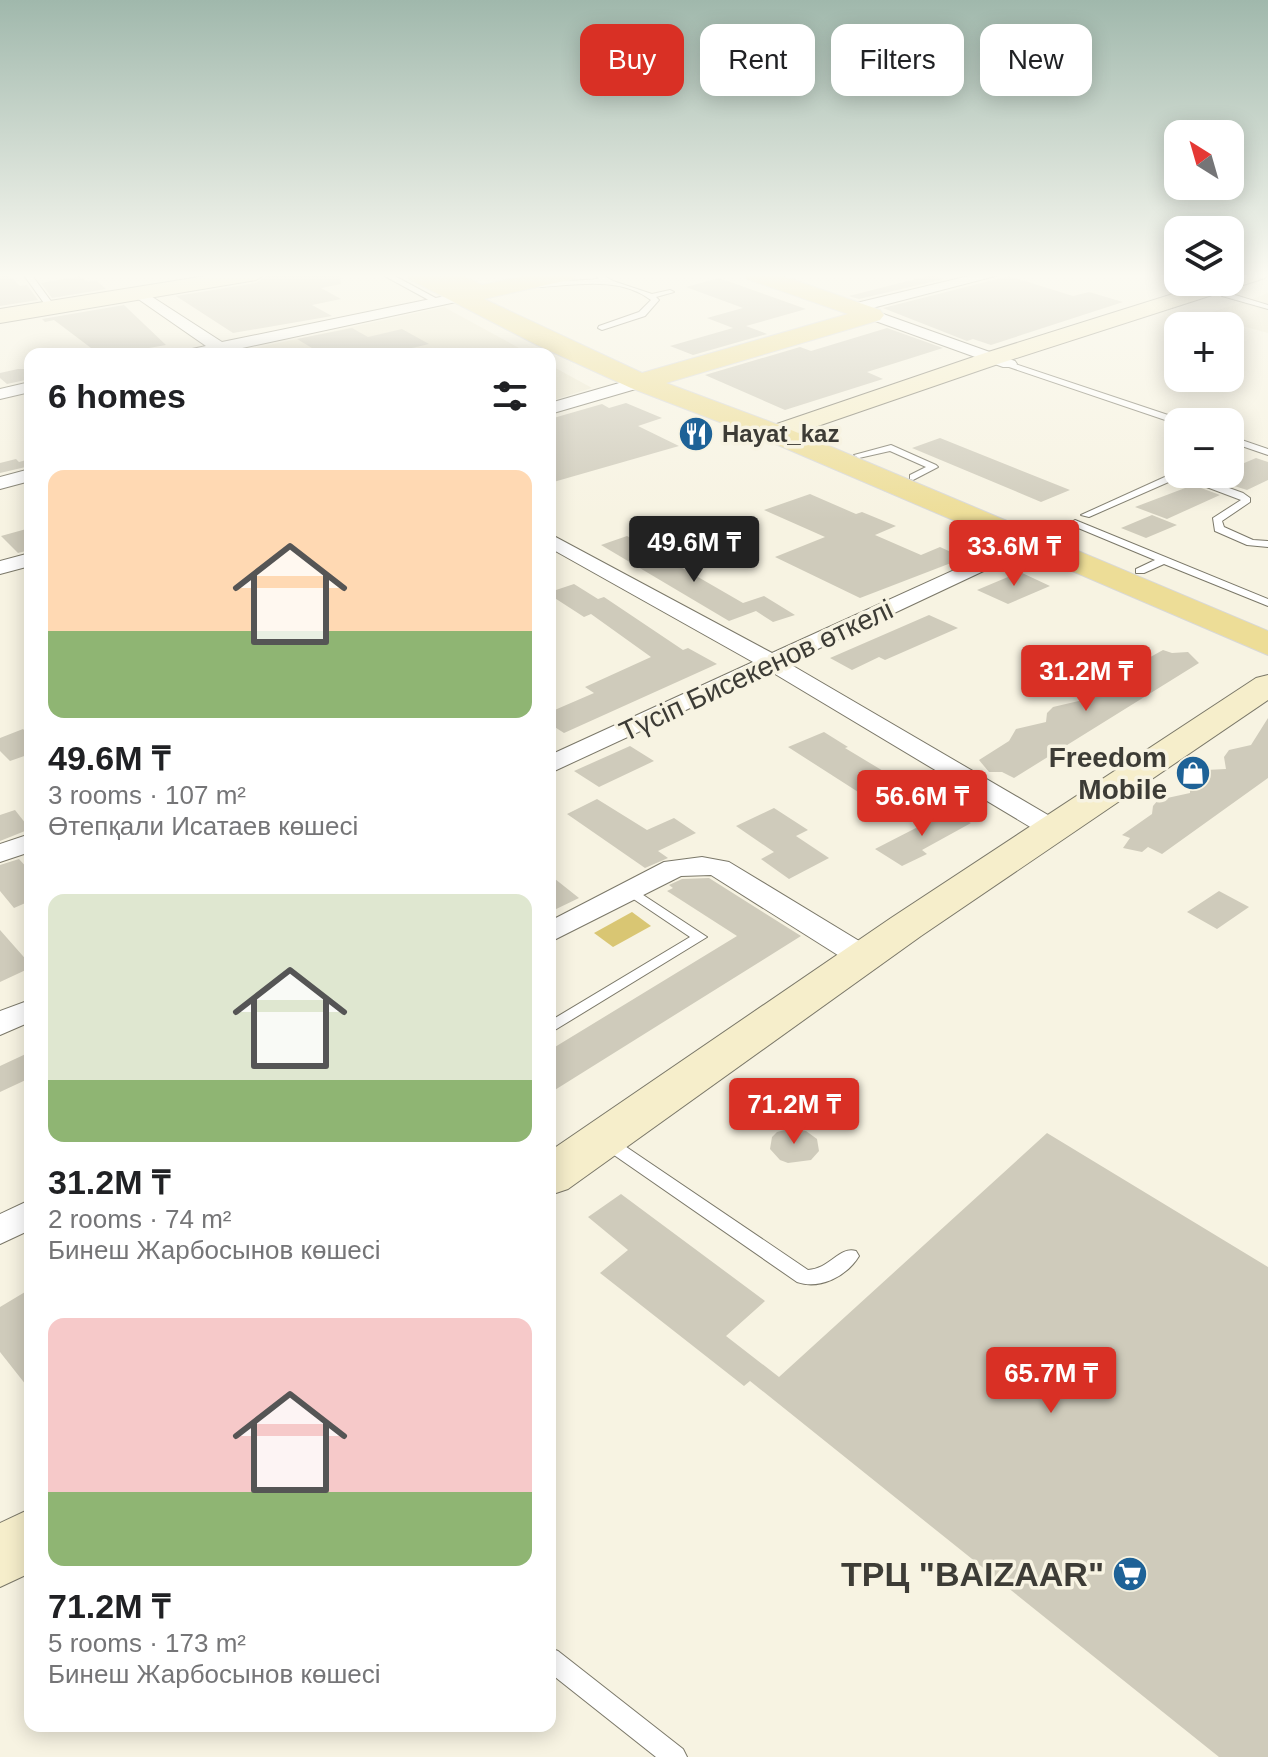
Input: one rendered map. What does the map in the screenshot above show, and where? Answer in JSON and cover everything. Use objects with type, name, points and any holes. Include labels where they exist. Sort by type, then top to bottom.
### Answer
[{"type":"main road","points":[[582,356],[640,382],[859,455],[1051,533],[1268,644]]},
{"type":"main road","points":[[640,382],[727,356]]},
{"type":"main road","points":[[672,374],[792,433],[1051,533],[1152,566],[1268,624]]},
{"type":"street","points":[[987,356],[1001,361],[1018,356]]},
{"type":"street","points":[[792,433],[1016,356]]},
{"type":"street","points":[[556,407],[640,382]]},
{"type":"street","points":[[0,394],[24,388]]},
{"type":"street","points":[[0,483],[24,477]]},
{"type":"street","name":"Түсіп Бисекенов өткелі","points":[[556,762],[774,664],[1051,533]]},
{"type":"street","points":[[556,543],[774,664],[1051,828]]},
{"type":"street","points":[[0,568],[24,561]]},
{"type":"street","points":[[556,1172],[1051,828],[1268,685]]},
{"type":"street","points":[[0,854],[24,844]]},
{"type":"street","points":[[556,930],[674,868],[702,865],[719,868],[863,957]]},
{"type":"street","points":[[0,1024],[24,1013]]},
{"type":"street","points":[[0,1230],[24,1217]]},
{"type":"lane","points":[[1001,361],[1164,417]]},
{"type":"lane","points":[[1246,444],[1268,452]]},
{"type":"lane","points":[[1086,515],[1164,481]]},
{"type":"lane","points":[[1220,488],[1247,500],[1217,520],[1219,529],[1251,543],[1268,544]]},
{"type":"lane","points":[[1152,566],[1268,603]]},
{"type":"lane","points":[[556,1024],[700,937],[631,891]]},
{"type":"lane","points":[[603,1139],[804,1277],[818,1278],[831,1273],[850,1256]]},
{"type":"lane","points":[[556,1664],[675,1757]]},
{"type":"shaded area","points":[[556,368],[592,388],[556,399]]},
{"type":"shaded area","points":[[632,912],[651,926],[613,947],[594,933]]},
{"type":"building","points":[[769,356],[918,356],[867,372],[883,379],[785,410],[705,375]]},
{"type":"building","points":[[24,369],[24,380],[7,384],[0,378],[0,373]]},
{"type":"building","points":[[626,403],[662,418],[638,426],[679,446],[556,481],[556,417],[602,404],[609,408]]},
{"type":"building","points":[[940,438],[1070,490],[1041,502],[912,448]]},
{"type":"building","points":[[1256,458],[1268,462],[1268,480],[1247,490],[1241,488],[1244,488],[1244,463]]},
{"type":"building","points":[[16,459],[24,461],[24,467],[0,473],[0,463]]},
{"type":"building","points":[[1185,488],[1201,488],[1220,495],[1167,519],[1135,507]]},
{"type":"building","points":[[810,494],[856,514],[862,512],[896,526],[875,535],[921,555],[940,547],[964,558],[860,598],[775,557],[825,537],[764,510]]},
{"type":"building","points":[[1152,515],[1177,525],[1146,538],[1121,528]]},
{"type":"building","points":[[24,530],[24,552],[18,553],[1,536]]},
{"type":"building","points":[[627,536],[743,603],[764,596],[795,615],[773,622],[756,611],[729,621],[601,545]]},
{"type":"building","points":[[1020,572],[1050,586],[1008,604],[977,590]]},
{"type":"building","points":[[574,584],[598,599],[604,597],[683,650],[688,648],[717,664],[564,733],[556,728],[556,709],[594,693],[585,687],[651,657],[591,614],[584,617],[556,599],[556,590]]},
{"type":"building","points":[[929,615],[958,628],[885,660],[879,657],[852,670],[830,658]]},
{"type":"building","points":[[1163,650],[1188,652],[1199,663],[1014,778],[1002,772],[989,772],[979,760],[1009,741],[1016,729],[1046,722],[1047,713],[1053,707],[1083,700],[1083,691],[1089,685],[1119,679],[1117,670],[1124,664],[1145,660]]},
{"type":"building","points":[[1268,718],[1268,778],[1162,854],[1148,847],[1142,852],[1123,848],[1130,838],[1122,835],[1152,814],[1158,800],[1190,793],[1190,781],[1206,770],[1226,769],[1224,757],[1229,750],[1251,745]]},
{"type":"building","points":[[23,729],[24,756],[10,761],[0,751],[0,738]]},
{"type":"building","points":[[824,732],[913,789],[880,806],[788,747]]},
{"type":"building","points":[[630,746],[654,761],[599,787],[574,771]]},
{"type":"building","points":[[597,799],[647,830],[674,818],[696,833],[658,851],[668,858],[645,868],[567,814]]},
{"type":"building","points":[[774,808],[808,830],[796,836],[829,858],[789,879],[761,859],[774,852],[736,826]]},
{"type":"building","points":[[15,810],[24,821],[24,831],[0,841],[0,815]]},
{"type":"building","points":[[949,811],[971,823],[922,850],[927,854],[902,866],[875,849]]},
{"type":"building","points":[[19,859],[24,864],[24,904],[14,908],[0,891],[0,865]]},
{"type":"building","points":[[709,878],[801,936],[556,1089],[556,1046],[737,936],[667,891],[673,888],[669,885],[682,879]]},
{"type":"building","points":[[556,880],[579,898],[556,909]]},
{"type":"building","points":[[1219,891],[1249,907],[1217,929],[1187,912]]},
{"type":"building","points":[[0,930],[24,957],[24,971],[0,982]]},
{"type":"building","points":[[24,1055],[24,1081],[0,1092],[0,1066]]},
{"type":"building","points":[[792,1128],[806,1131],[817,1139],[819,1151],[811,1160],[788,1163],[780,1160],[770,1149],[772,1137],[777,1132]]},
{"type":"building","name":"ТРЦ \"BAIZAAR\"","points":[[1047,1133],[1268,1267],[1268,1757],[1219,1757],[750,1381],[744,1386],[600,1273],[628,1250],[588,1217],[621,1194],[765,1301],[726,1336],[779,1377]]},
{"type":"building","points":[[24,1293],[24,1382],[0,1352],[0,1307]]},
{"type":"place","name":"Hayat_kaz","points":[[696,434]]},
{"type":"place","name":"Freedom Mobile","points":[[1193,773]]},
{"type":"place","name":"ТРЦ \"BAIZAAR\"","points":[[1130,1574]]}]
